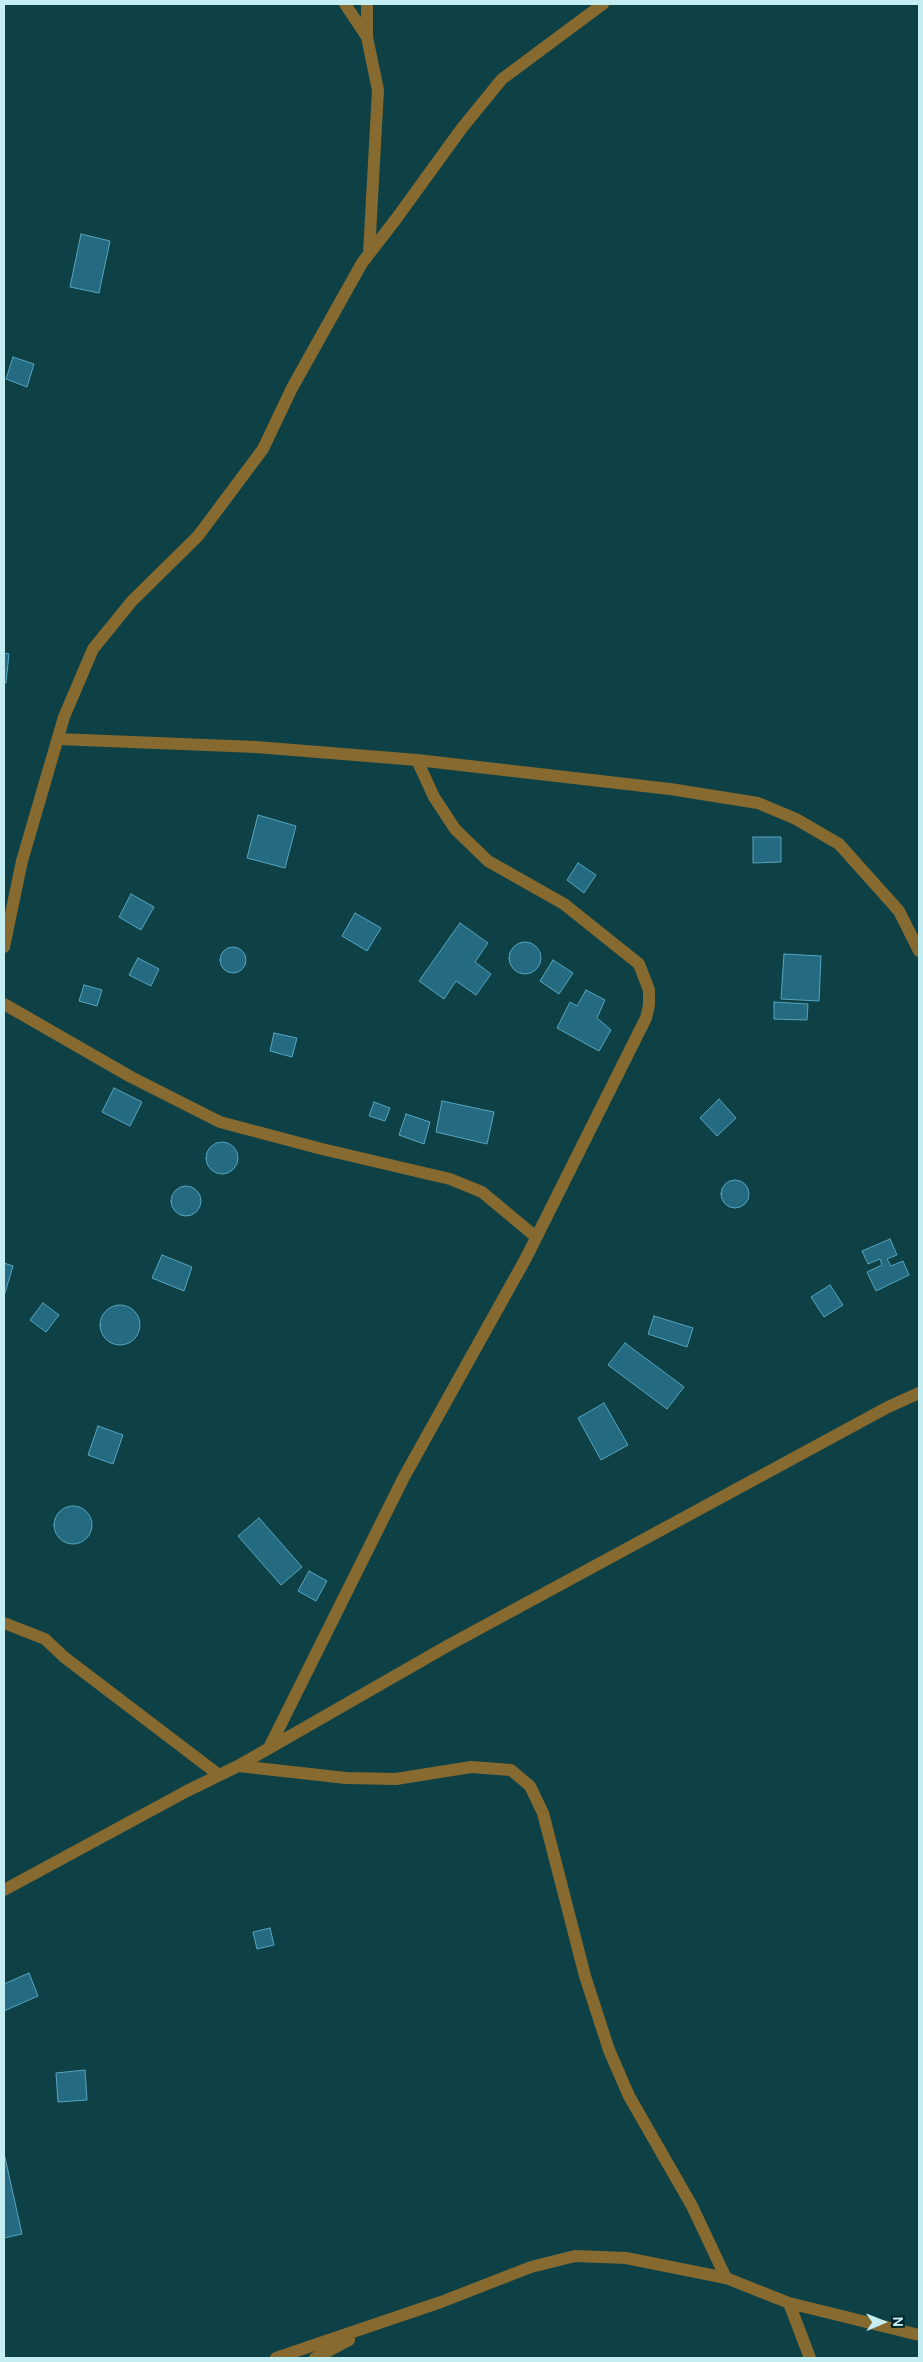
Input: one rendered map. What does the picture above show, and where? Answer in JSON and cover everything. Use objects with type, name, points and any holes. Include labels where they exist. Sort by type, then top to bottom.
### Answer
[{"type":"street","points":[[345,4],[367,36]]},
{"type":"street","points":[[367,4],[367,36],[378,90],[370,253]]},
{"type":"street","points":[[4,947],[22,861],[64,718],[93,649],[132,601],[198,536],[263,449],[292,388],[328,322],[370,253],[462,128],[502,79],[603,4]]},
{"type":"street","points":[[58,739],[256,747],[417,760],[670,789],[758,803],[796,819],[839,844],[899,911],[919,951]]},
{"type":"street","points":[[270,1748],[404,1476],[536,1237],[646,1018],[649,990],[639,964],[564,904],[488,861],[455,829],[434,797],[417,760]]},
{"type":"street","points":[[4,1004],[130,1077],[220,1122],[322,1149],[450,1179],[482,1192],[536,1237]]},
{"type":"street","points":[[4,1890],[238,1766],[449,1645],[888,1407],[919,1393]]},
{"type":"street","points":[[4,1623],[45,1639],[64,1657],[219,1775]]},
{"type":"street","points":[[238,1766],[346,1778],[396,1779],[471,1767],[510,1770],[530,1786],[543,1813],[585,1976],[609,2050],[629,2096],[692,2206],[726,2278]]},
{"type":"street","points":[[276,2358],[441,2302],[531,2267],[575,2256],[626,2258],[726,2278],[789,2303],[919,2335]]},
{"type":"street","points":[[789,2303],[810,2358]]},
{"type":"street","points":[[315,2358],[377,2324]]},
{"type":"building","points":[[81,234],[110,241],[99,293],[70,287]]},
{"type":"building","points":[[13,357],[34,364],[27,387],[6,379]]},
{"type":"building","points":[[4,653],[9,654],[6,683],[4,683]]},
{"type":"building","points":[[258,815],[296,826],[285,868],[247,858]]},
{"type":"building","points":[[753,837],[781,837],[781,862],[753,863]]},
{"type":"building","points":[[578,863],[596,875],[584,893],[567,880]]},
{"type":"building","points":[[131,894],[154,907],[141,930],[119,917]]},
{"type":"building","points":[[355,913],[381,928],[367,951],[342,936]]},
{"type":"building","points":[[460,923],[488,943],[475,962],[491,974],[476,995],[456,981],[444,999],[419,981]]},
{"type":"building","points":[[525,942],[536,947],[541,958],[536,969],[525,974],[514,969],[509,958],[514,947]]},
{"type":"building","points":[[233,947],[242,951],[246,960],[242,969],[233,973],[224,969],[220,960],[224,951]]},
{"type":"building","points":[[784,954],[821,956],[819,1001],[781,999]]},
{"type":"building","points":[[138,958],[159,969],[151,986],[129,975]]},
{"type":"building","points":[[553,960],[573,973],[559,994],[540,981]]},
{"type":"building","points":[[84,985],[102,990],[97,1006],[79,1001]]},
{"type":"building","points":[[586,990],[605,1000],[597,1018],[611,1030],[599,1051],[557,1028],[570,1002],[577,1006]]},
{"type":"building","points":[[774,1002],[808,1004],[807,1020],[774,1019]]},
{"type":"building","points":[[274,1033],[297,1038],[292,1057],[270,1051]]},
{"type":"building","points":[[114,1088],[142,1102],[130,1126],[102,1112]]},
{"type":"building","points":[[719,1099],[736,1118],[717,1136],[700,1118]]},
{"type":"building","points":[[442,1101],[494,1112],[487,1144],[436,1132]]},
{"type":"building","points":[[374,1102],[390,1108],[385,1121],[369,1116]]},
{"type":"building","points":[[406,1114],[430,1122],[424,1144],[399,1135]]},
{"type":"building","points":[[222,1142],[228,1143],[233,1147],[237,1152],[237,1164],[233,1169],[228,1173],[222,1174],[216,1173],[211,1169],[207,1164],[206,1158],[207,1152],[211,1147],[216,1143]]},
{"type":"building","points":[[735,1180],[745,1184],[749,1194],[745,1204],[735,1208],[725,1204],[721,1194],[725,1184]]},
{"type":"building","points":[[186,1186],[197,1190],[201,1201],[197,1212],[186,1216],[175,1212],[171,1201],[175,1190]]},
{"type":"building","points":[[890,1239],[897,1255],[887,1259],[891,1266],[903,1261],[909,1275],[876,1291],[867,1272],[882,1265],[880,1259],[868,1264],[862,1251]]},
{"type":"building","points":[[162,1255],[192,1267],[184,1291],[152,1278]]},
{"type":"building","points":[[4,1263],[13,1266],[5,1293],[4,1292]]},
{"type":"building","points":[[830,1285],[843,1305],[824,1317],[811,1297]]},
{"type":"building","points":[[43,1303],[59,1315],[46,1332],[30,1320]]},
{"type":"building","points":[[124,1305],[131,1308],[137,1314],[140,1325],[139,1333],[131,1342],[124,1345],[116,1345],[109,1342],[101,1333],[100,1321],[103,1314],[112,1306]]},
{"type":"building","points":[[654,1316],[693,1328],[687,1347],[648,1334]]},
{"type":"building","points":[[625,1343],[684,1387],[667,1409],[608,1365]]},
{"type":"building","points":[[604,1403],[628,1445],[601,1460],[578,1418]]},
{"type":"building","points":[[98,1426],[123,1435],[113,1464],[88,1455]]},
{"type":"building","points":[[73,1506],[87,1511],[92,1525],[87,1539],[73,1544],[59,1539],[54,1525],[59,1511]]},
{"type":"building","points":[[259,1518],[302,1567],[281,1585],[238,1536]]},
{"type":"building","points":[[309,1571],[327,1581],[316,1601],[298,1591]]},
{"type":"building","points":[[270,1928],[274,1945],[257,1949],[253,1932]]},
{"type":"building","points":[[29,1973],[38,1996],[4,2011],[4,1984]]},
{"type":"building","points":[[85,2070],[87,2100],[58,2102],[56,2073]]},
{"type":"building","points":[[4,2153],[22,2234],[4,2238]]}]
